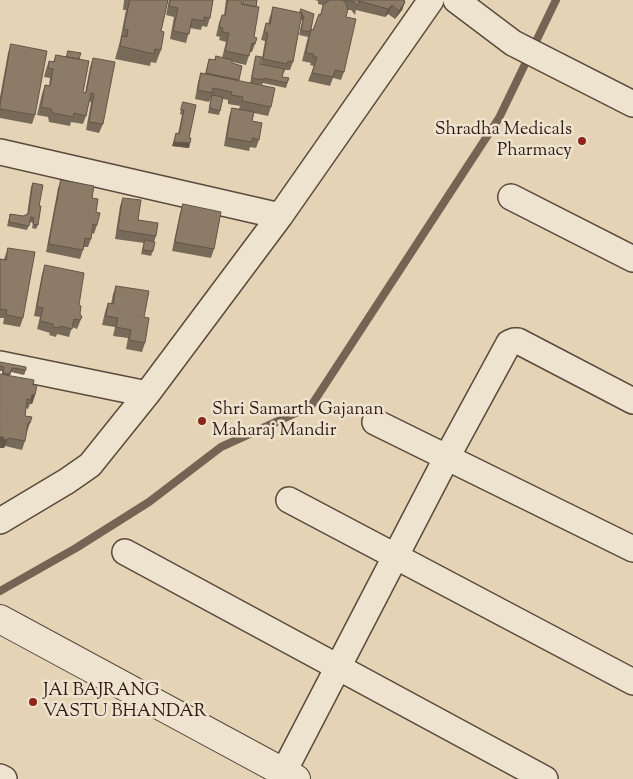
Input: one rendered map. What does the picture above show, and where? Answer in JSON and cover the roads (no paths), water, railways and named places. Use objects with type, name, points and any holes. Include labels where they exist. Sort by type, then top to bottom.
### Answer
[{"type":"street","points":[[0,521],[90,465],[147,394],[280,216],[431,0]]},
{"type":"street","points":[[456,0],[513,43],[633,104]]},
{"type":"street","points":[[0,152],[280,216]]},
{"type":"street","points":[[511,196],[633,260]]},
{"type":"street","points":[[0,619],[286,777],[338,667],[447,457],[510,343],[518,341],[633,401]]},
{"type":"street","points":[[0,364],[147,394]]},
{"type":"street","points":[[376,422],[633,548]]},
{"type":"street","points":[[289,500],[633,682]]},
{"type":"street","points":[[125,552],[545,779]]},
{"type":"street","points":[[0,777],[4,779]]},
{"type":"waterway","points":[[0,591],[76,548],[149,502],[221,447],[311,406],[499,118],[556,0]]},
{"type":"place","name":"Shradha Medicals Pharmacy","points":[[582,141]]},
{"type":"place","name":"Shri Samarth Gajanan Maharaj Mandir","points":[[202,421]]},
{"type":"place","name":"JAI BAJRANG VASTU BHANDAR","points":[[33,702]]}]
